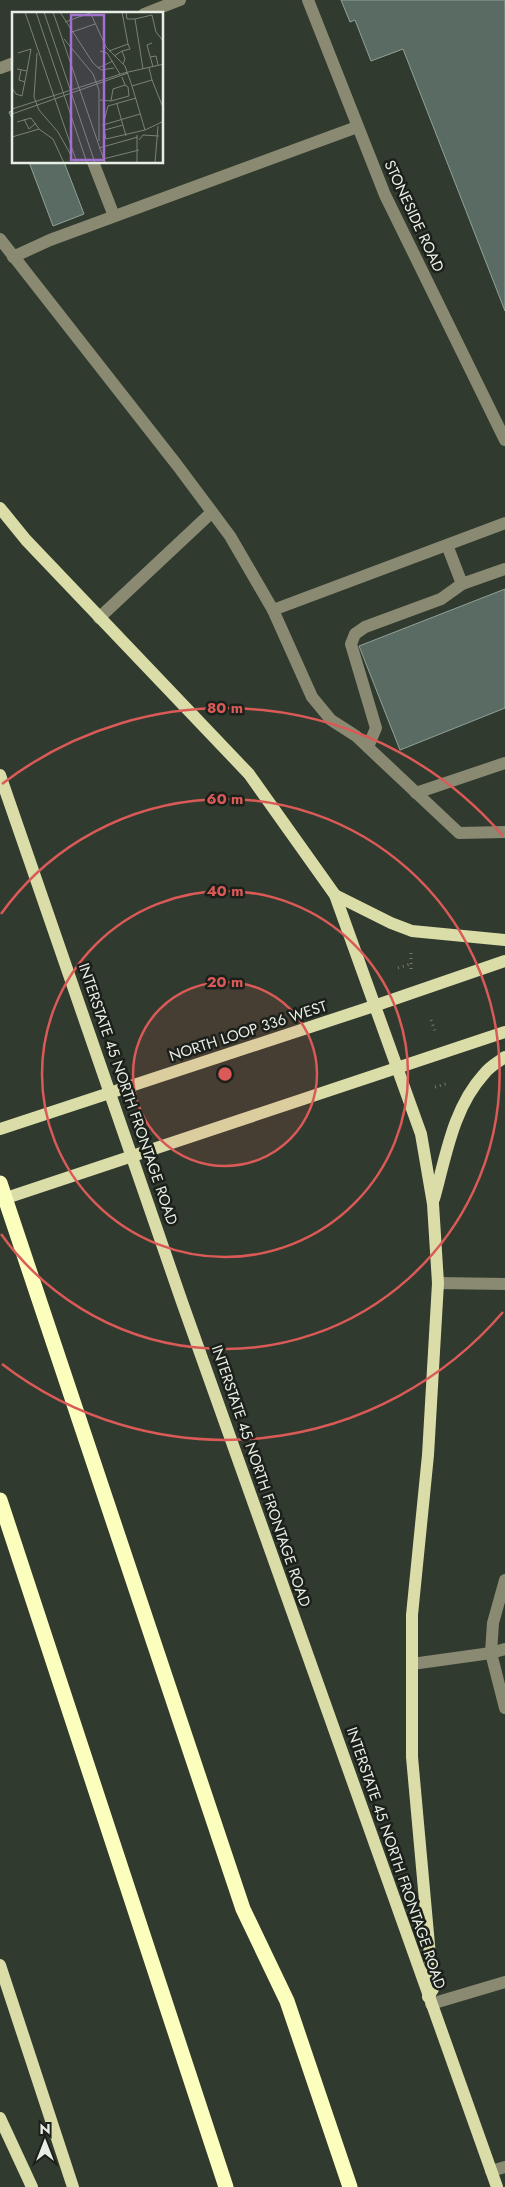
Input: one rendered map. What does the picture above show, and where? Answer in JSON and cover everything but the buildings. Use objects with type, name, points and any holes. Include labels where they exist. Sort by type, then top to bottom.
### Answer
[{"type":"highway","points":[[0,1183],[243,1909],[287,2001],[350,2187]]},
{"type":"highway","points":[[0,1500],[226,2187]]},
{"type":"main road","points":[[0,508],[26,540],[99,618],[249,774],[335,895],[421,1134],[433,1204],[438,1283],[428,1455],[412,1615],[412,1757],[433,1989],[429,2000]]},
{"type":"main road","name":"INTERSTATE 45 NORTH FRONTAGE ROAD","points":[[0,775],[186,1311],[429,2000],[497,2187]]},
{"type":"main road","points":[[335,895],[391,923],[412,931],[434,935],[505,940]]},
{"type":"main road","name":"NORTH LOOP 336 WEST","points":[[0,1129],[255,1046],[505,961]]},
{"type":"main road","points":[[0,1200],[505,1032]]},
{"type":"main road","points":[[433,1204],[454,1124],[469,1095],[484,1073],[505,1057]]},
{"type":"main road","points":[[0,1965],[73,2187]]},
{"type":"main road","points":[[0,2118],[32,2187]]},
{"type":"street","points":[[149,12],[180,0]]},
{"type":"street","name":"STONESIDE ROAD","points":[[308,0],[385,196],[505,440]]},
{"type":"street","points":[[0,68],[12,64]]},
{"type":"street","points":[[13,257],[50,240],[114,216],[357,128]]},
{"type":"street","points":[[94,164],[114,216]]},
{"type":"street","points":[[0,240],[230,536],[273,610],[312,697],[331,720],[356,736],[459,833],[505,832]]},
{"type":"street","points":[[99,618],[212,512]]},
{"type":"street","points":[[273,610],[505,523]]},
{"type":"street","points":[[447,545],[462,584]]},
{"type":"street","points":[[368,748],[376,728],[351,644],[355,634],[365,627],[441,599],[462,584],[505,569]]},
{"type":"street","points":[[416,793],[505,763]]},
{"type":"street","points":[[438,1283],[505,1284]]},
{"type":"street","points":[[505,1580],[493,1624],[491,1653],[505,1708]]},
{"type":"street","points":[[412,1664],[491,1653],[505,1649]]},
{"type":"street","points":[[429,2000],[505,1982]]},
{"type":"street","points":[[491,2171],[505,2167]]},
{"type":"path","points":[[411,953],[410,964],[413,976]]},
{"type":"path","points":[[398,968],[410,964]]},
{"type":"path","points":[[431,1020],[436,1035]]},
{"type":"path","points":[[435,1087],[448,1083]]}]
